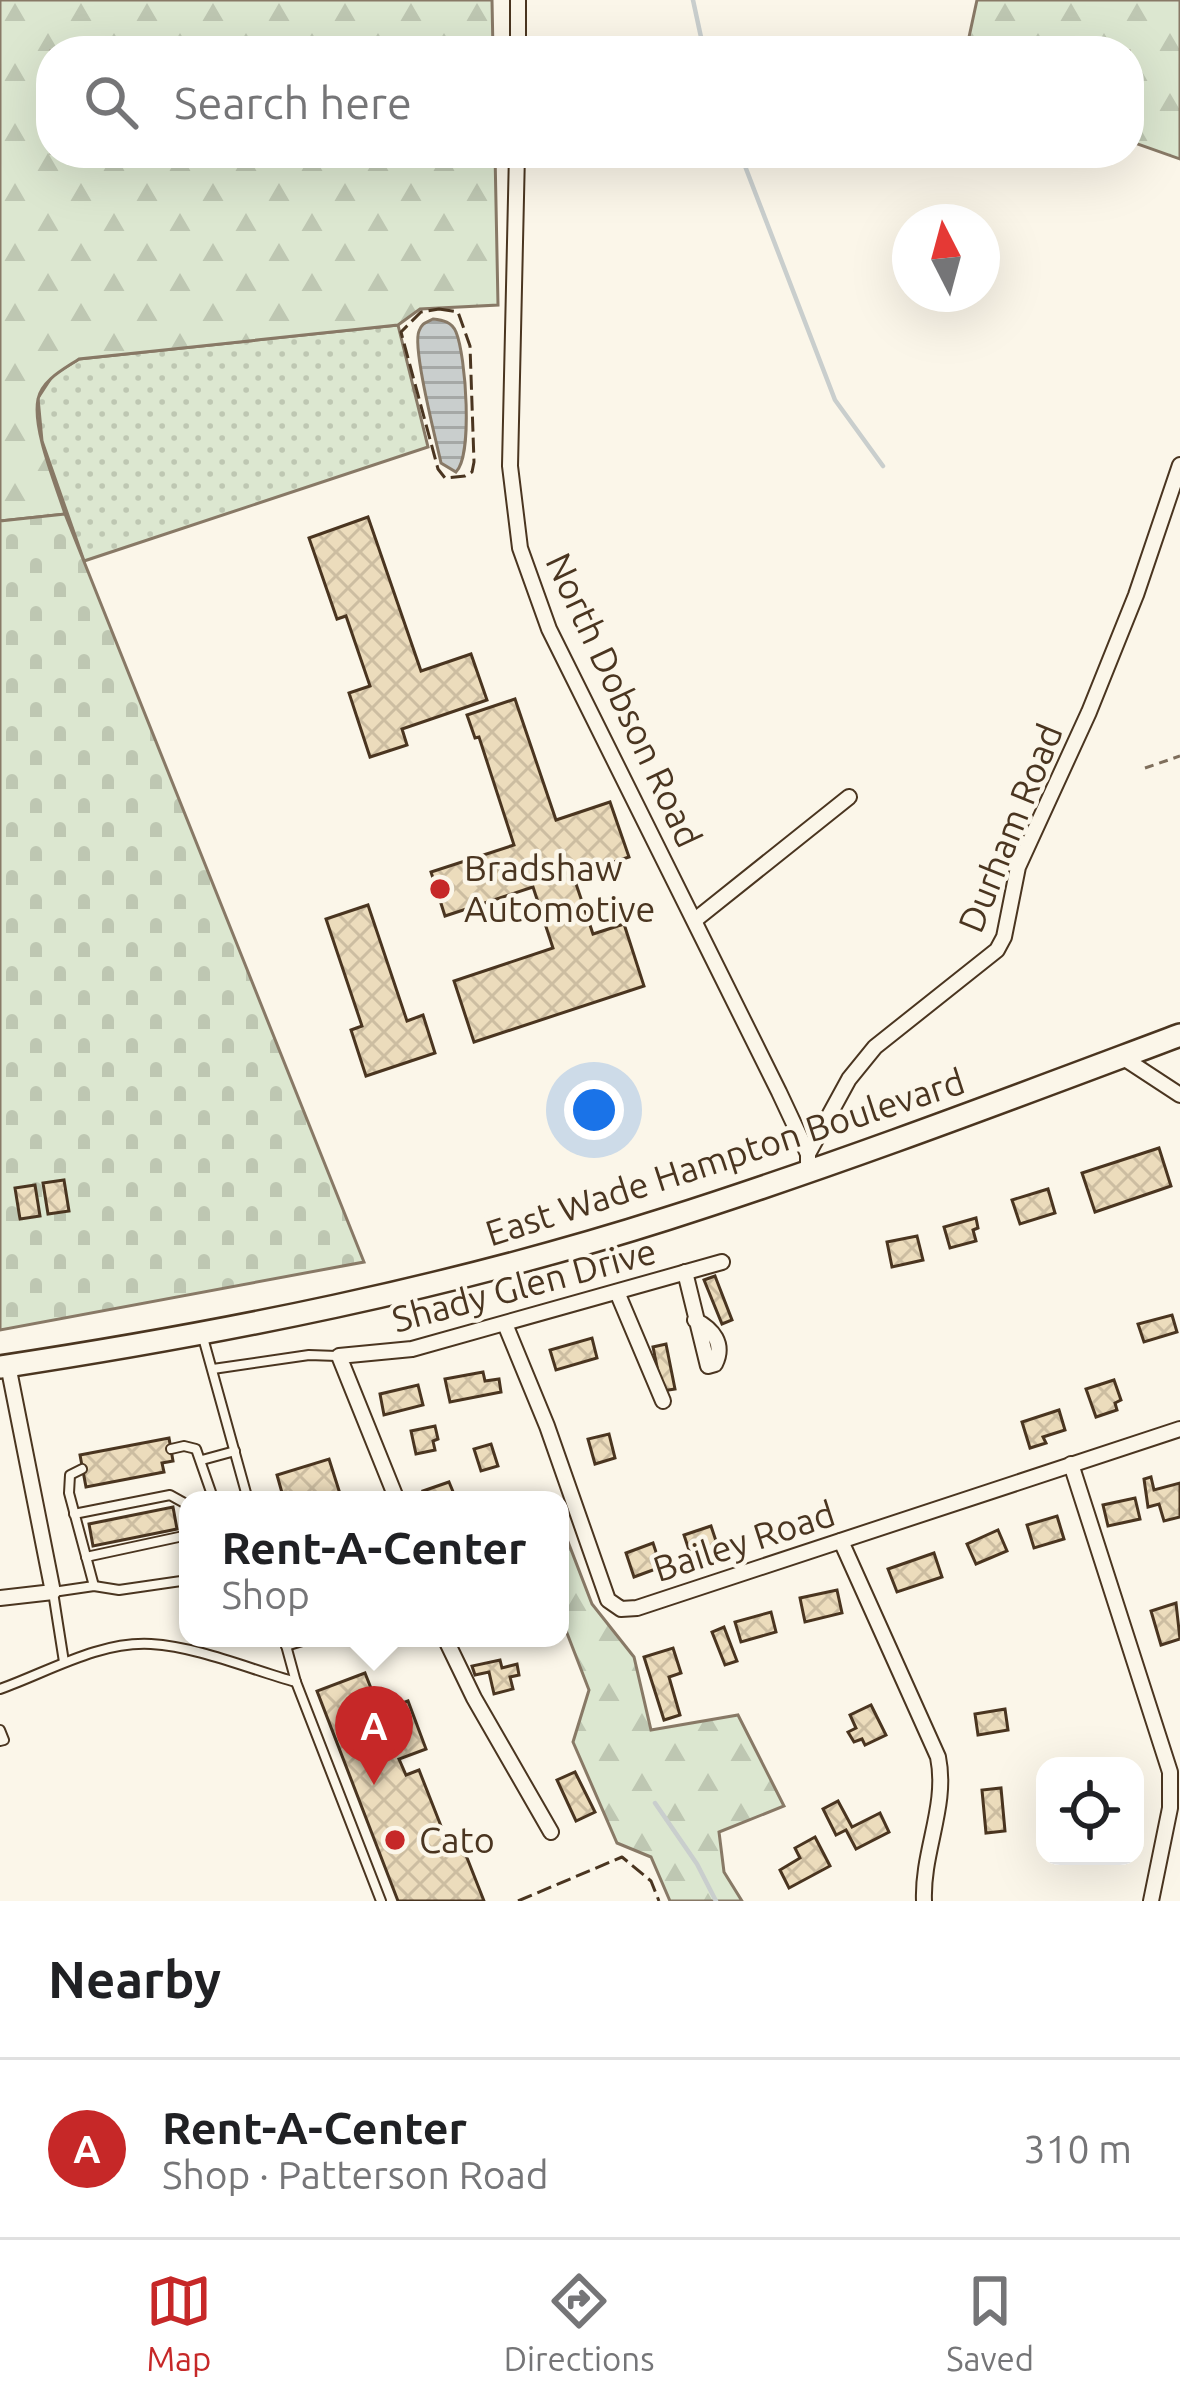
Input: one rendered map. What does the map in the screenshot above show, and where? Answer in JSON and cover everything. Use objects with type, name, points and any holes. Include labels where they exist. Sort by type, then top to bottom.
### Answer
[{"type":"main road","name":"East Wade Hampton Boulevard","points":[[4,1366],[201,1333],[492,1268],[665,1220],[808,1162],[1180,1036]]},
{"type":"street","points":[[518,0],[518,36]]},
{"type":"street","name":"North Dobson Road","points":[[518,168],[510,466],[520,548],[549,629],[695,920],[808,1162]]},
{"type":"street","name":"Durham Road","points":[[808,1162],[849,1079],[875,1047],[997,950],[1004,937],[1018,867],[1089,712],[1136,595],[1180,465]]},
{"type":"street","points":[[695,920],[849,797]]},
{"type":"street","points":[[1122,1057],[1180,1095]]},
{"type":"street","name":"Shady Glen Drive","points":[[339,1356],[412,1349],[722,1262]]},
{"type":"street","points":[[685,1273],[694,1320]]},
{"type":"street","points":[[617,1292],[663,1401]]},
{"type":"street","name":"Bailey Road","points":[[505,1324],[547,1426],[608,1600],[614,1605],[637,1608],[1180,1429]]},
{"type":"street","points":[[339,1356],[393,1491]]},
{"type":"street","points":[[0,1598],[53,1592],[4,1366]]},
{"type":"street","points":[[1071,1464],[1169,1772],[1170,1808],[1150,1901]]},
{"type":"street","points":[[841,1541],[938,1757],[942,1792],[919,1900]]},
{"type":"street","points":[[449,1647],[551,1832]]},
{"type":"lane","points":[[201,1333],[246,1491]]},
{"type":"lane","points":[[213,1369],[309,1355],[339,1356]]},
{"type":"lane","points":[[171,1449],[193,1447],[211,1491]]},
{"type":"lane","points":[[202,1460],[235,1451]]},
{"type":"lane","points":[[82,1469],[68,1481],[94,1586]]},
{"type":"lane","points":[[74,1514],[170,1495],[179,1500]]},
{"type":"lane","points":[[86,1557],[179,1537]]},
{"type":"lane","points":[[64,1662],[53,1592],[179,1582]]},
{"type":"lane","points":[[0,1689],[64,1662],[149,1644],[296,1682]]},
{"type":"lane","points":[[286,1647],[381,1901]]},
{"type":"path","points":[[1145,768],[1180,756]]},
{"type":"green space","points":[[0,0],[492,0],[493,36],[36,36],[36,168],[495,168],[498,305],[420,309],[398,325],[79,359],[49,381],[38,399],[42,441],[65,514],[0,521]]},
{"type":"green space","points":[[977,0],[1180,0],[1180,159],[1144,146],[1144,36],[969,36]]},
{"type":"green space","points":[[398,325],[428,447],[84,561],[42,441],[38,398],[53,375],[79,359]]},
{"type":"green space","points":[[65,514],[364,1262],[0,1330],[0,521]]},
{"type":"green space","points":[[569,1544],[592,1604],[634,1657],[651,1730],[738,1715],[784,1806],[719,1832],[724,1872],[742,1901],[670,1901],[651,1857],[617,1843],[573,1742],[589,1690],[569,1638]]},
{"type":"shaded area","points":[[433,319],[454,329],[463,362],[465,446],[456,472],[441,463],[422,374],[419,331]]},
{"type":"building","points":[[368,517],[421,671],[471,654],[487,700],[402,729],[407,745],[370,757],[349,693],[370,686],[346,616],[337,619],[309,538]]},
{"type":"building","points":[[515,699],[556,820],[610,802],[629,857],[573,875],[593,934],[624,924],[644,986],[474,1042],[454,981],[553,948],[533,887],[445,916],[431,872],[514,845],[479,737],[475,738],[467,715]]},
{"type":"building","points":[[368,905],[407,1021],[423,1015],[435,1053],[366,1076],[351,1030],[362,1026],[326,919]]},
{"type":"building","points":[[1159,1148],[1171,1186],[1095,1212],[1082,1173]]},
{"type":"building","points":[[64,1180],[69,1211],[48,1214],[43,1183]]},
{"type":"building","points":[[35,1185],[40,1216],[20,1219],[15,1188]]},
{"type":"building","points":[[1048,1189],[1055,1213],[1020,1224],[1012,1200]]},
{"type":"building","points":[[976,1218],[976,1241],[950,1248],[944,1227]]},
{"type":"building","points":[[917,1236],[923,1260],[892,1267],[887,1242]]},
{"type":"building","points":[[715,1276],[732,1320],[722,1324],[704,1280]]},
{"type":"building","points":[[1172,1315],[1177,1332],[1144,1342],[1138,1324]]},
{"type":"building","points":[[592,1338],[597,1358],[556,1370],[550,1350]]},
{"type":"building","points":[[666,1344],[675,1389],[662,1391],[653,1347]]},
{"type":"building","points":[[483,1372],[485,1381],[499,1379],[501,1392],[450,1402],[445,1379]]},
{"type":"building","points":[[1114,1380],[1121,1400],[1115,1403],[1117,1410],[1096,1417],[1086,1389]]},
{"type":"building","points":[[418,1385],[423,1405],[384,1415],[380,1394]]},
{"type":"building","points":[[1059,1410],[1065,1430],[1043,1437],[1046,1443],[1030,1448],[1022,1422]]},
{"type":"building","points":[[435,1426],[435,1450],[416,1454],[411,1431]]},
{"type":"building","points":[[609,1434],[615,1458],[595,1464],[588,1439]]},
{"type":"building","points":[[169,1438],[173,1461],[162,1463],[164,1472],[86,1487],[80,1455]]},
{"type":"building","points":[[491,1444],[498,1466],[481,1471],[474,1449]]},
{"type":"building","points":[[329,1459],[339,1491],[281,1491],[277,1475]]},
{"type":"building","points":[[1151,1477],[1154,1490],[1180,1483],[1180,1517],[1164,1521],[1159,1504],[1148,1507],[1144,1479]]},
{"type":"building","points":[[449,1482],[453,1491],[423,1491]]},
{"type":"building","points":[[1135,1498],[1140,1519],[1108,1526],[1103,1505]]},
{"type":"building","points":[[173,1507],[177,1529],[93,1546],[89,1524]]},
{"type":"building","points":[[1057,1516],[1064,1539],[1034,1548],[1027,1525]]},
{"type":"building","points":[[711,1526],[718,1547],[691,1556],[684,1535]]},
{"type":"building","points":[[998,1530],[1007,1551],[976,1564],[967,1544]]},
{"type":"building","points":[[653,1543],[661,1567],[634,1577],[626,1553]]},
{"type":"building","points":[[934,1553],[942,1577],[897,1592],[888,1569]]},
{"type":"building","points":[[837,1590],[842,1613],[805,1622],[800,1598]]},
{"type":"building","points":[[1176,1603],[1180,1639],[1161,1645],[1151,1611]]},
{"type":"building","points":[[771,1612],[776,1632],[741,1642],[735,1622]]},
{"type":"building","points":[[724,1627],[737,1661],[725,1665],[712,1632]]},
{"type":"building","points":[[673,1648],[681,1673],[669,1677],[680,1715],[664,1720],[644,1657]]},
{"type":"building","points":[[500,1660],[502,1668],[517,1664],[519,1675],[510,1677],[513,1689],[494,1694],[489,1672],[475,1675],[472,1666]]},
{"type":"building","points":[[365,1673],[380,1711],[408,1701],[426,1749],[399,1759],[406,1775],[419,1770],[450,1849],[462,1845],[484,1901],[398,1901],[317,1691]]},
{"type":"building","points":[[871,1705],[886,1735],[865,1745],[862,1739],[854,1742],[848,1732],[856,1728],[850,1715]]},
{"type":"building","points":[[1005,1709],[1008,1730],[978,1735],[975,1714]]},
{"type":"building","points":[[575,1772],[595,1812],[576,1821],[557,1780]]},
{"type":"building","points":[[1001,1788],[1005,1831],[986,1833],[982,1790]]},
{"type":"building","points":[[838,1801],[852,1827],[880,1813],[889,1832],[856,1849],[846,1830],[836,1835],[823,1809]]},
{"type":"building","points":[[815,1837],[830,1866],[789,1888],[780,1870],[800,1858],[795,1848]]},
{"type":"waterway","points":[[693,0],[701,36]]},
{"type":"waterway","points":[[746,168],[835,400],[883,466]]},
{"type":"waterway","points":[[655,1803],[716,1901]]},
{"type":"fence","points":[[439,309],[458,312],[470,346],[474,462],[472,472],[465,476],[445,478],[438,469],[401,332],[421,312],[439,309]]},
{"type":"fence","points":[[518,1901],[622,1857],[651,1881],[659,1901]]},
{"type":"place","name":"Bradshaw Automotive","points":[[440,889]]},
{"type":"place","name":"Rent-A-Center","points":[[374,1785]]},
{"type":"place","name":"Cato","points":[[395,1840]]}]
